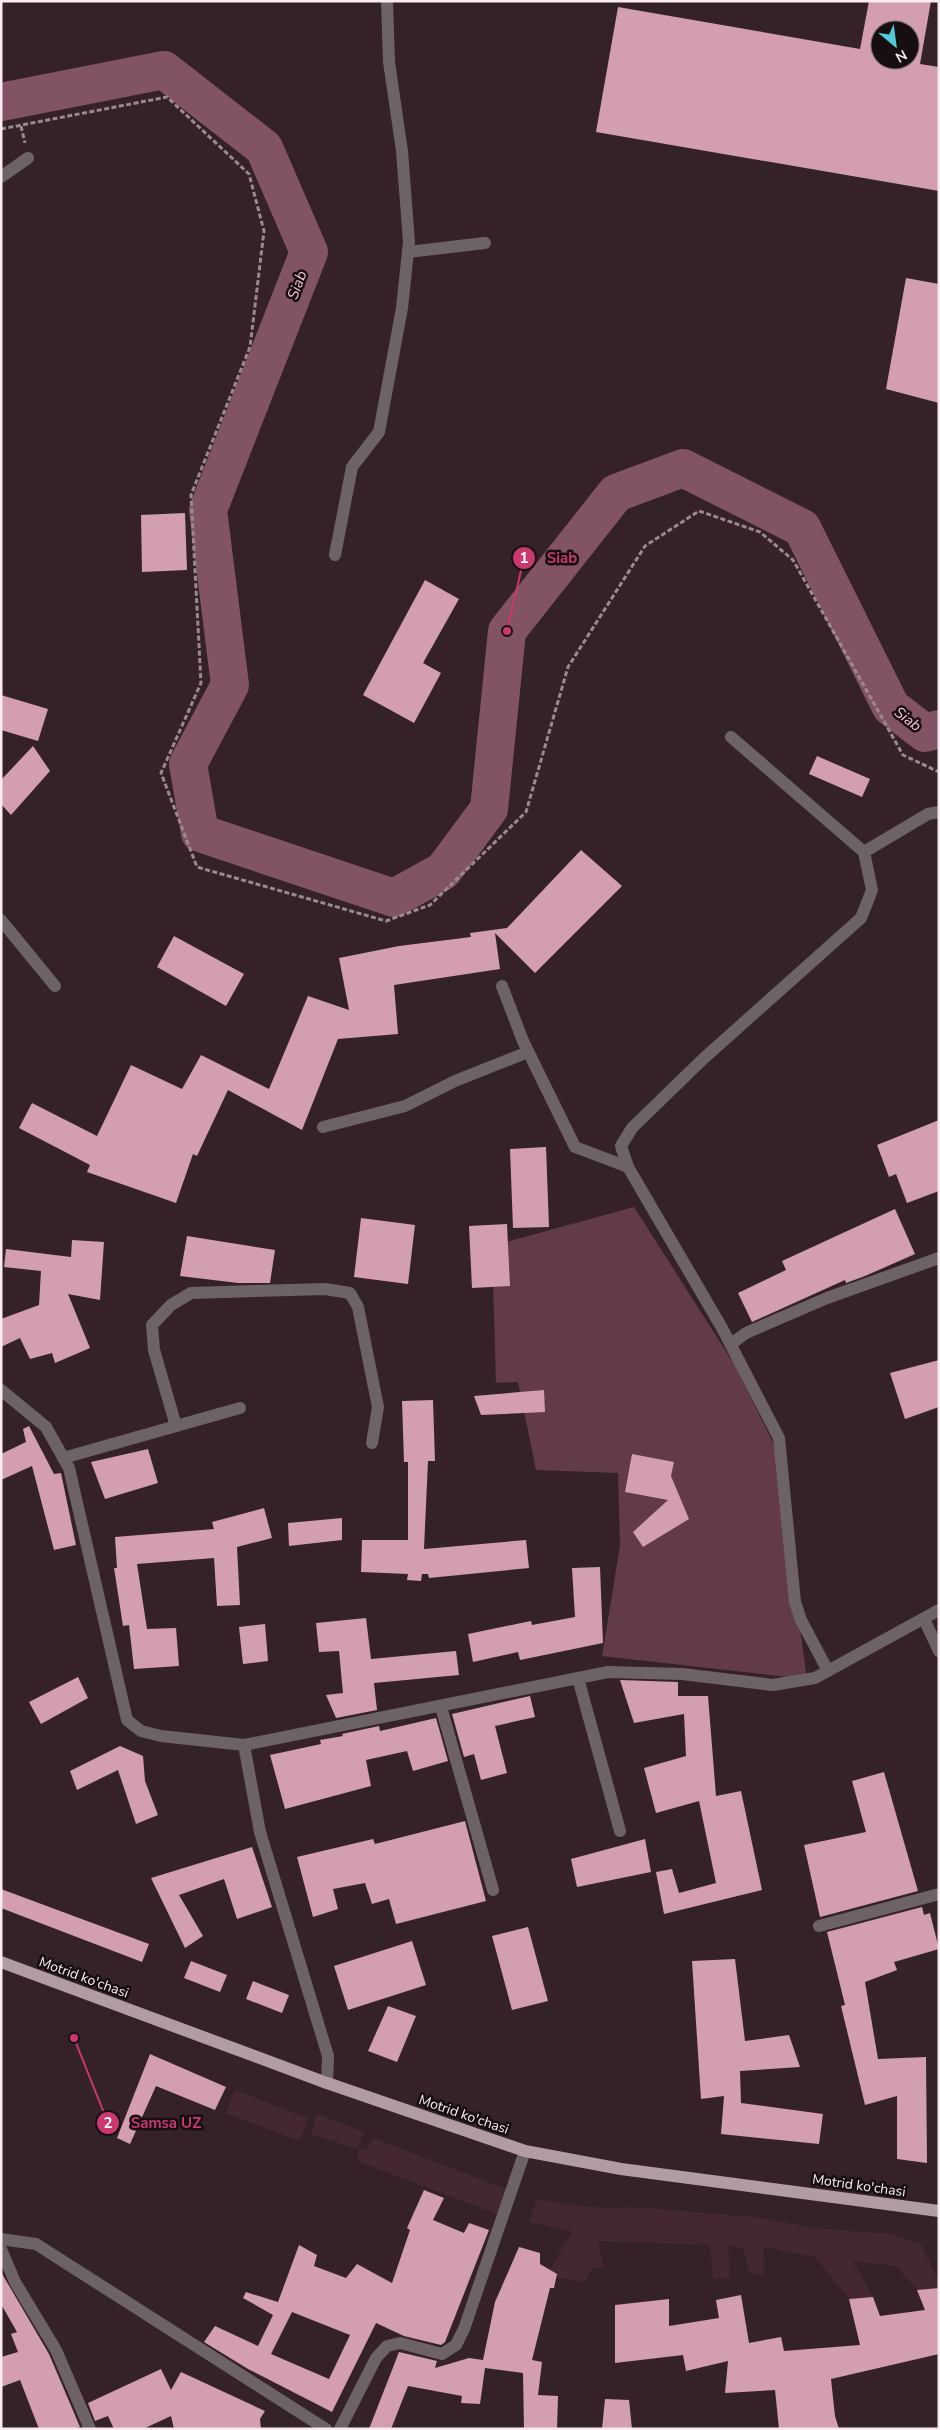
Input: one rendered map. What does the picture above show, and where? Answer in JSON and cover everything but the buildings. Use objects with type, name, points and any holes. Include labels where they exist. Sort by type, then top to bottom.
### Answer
[{"type":"main road","name":"Motrid ko'chasi","points":[[1,1962],[327,2083],[525,2151],[621,2169],[939,2211]]},
{"type":"street","points":[[335,555],[352,467],[379,432],[402,308],[408,252],[405,180],[389,62],[387,1]]},
{"type":"street","points":[[1,177],[28,158]]},
{"type":"street","points":[[408,252],[486,243]]},
{"type":"street","points":[[731,737],[864,852],[872,890],[861,918],[724,1040],[632,1128],[621,1146],[628,1167],[731,1344],[779,1438],[795,1602],[801,1620],[828,1671]]},
{"type":"street","points":[[864,852],[928,814],[939,812]]},
{"type":"street","points":[[1,920],[54,986]]},
{"type":"street","points":[[502,986],[528,1052],[575,1147],[628,1167]]},
{"type":"street","points":[[323,1127],[405,1106],[455,1081],[528,1052]]},
{"type":"street","points":[[731,1344],[746,1333],[827,1298],[939,1258]]},
{"type":"street","points":[[176,1426],[154,1350],[152,1325],[171,1305],[191,1293],[325,1289],[350,1293],[358,1307],[378,1407],[372,1443]]},
{"type":"street","points":[[1,1390],[46,1427],[69,1468],[127,1720],[140,1731],[161,1736],[244,1745],[608,1672],[682,1674],[773,1685],[816,1678],[939,1610]]},
{"type":"street","points":[[63,1458],[240,1408]]},
{"type":"street","points":[[924,1619],[939,1651]]},
{"type":"street","points":[[578,1678],[620,1831]]},
{"type":"street","points":[[441,1707],[493,1890]]},
{"type":"street","points":[[244,1745],[260,1832],[328,2056],[327,2083]]},
{"type":"street","points":[[819,1926],[939,1894]]},
{"type":"street","points":[[340,2429],[376,2358],[387,2346],[400,2343],[442,2354],[456,2345],[464,2329],[525,2151]]},
{"type":"street","points":[[1,2240],[36,2244],[326,2429]]},
{"type":"street","points":[[1,2249],[15,2282],[56,2350],[90,2429]]},
{"type":"path","points":[[1,129],[167,97],[249,174],[264,232],[250,347],[191,495],[201,683],[161,773],[197,867],[386,921],[430,904],[526,812],[568,668],[644,546],[699,511],[760,532],[793,560],[903,755],[939,772]]},
{"type":"shaded area","points":[[634,1207],[736,1367],[775,1447],[807,1679],[602,1656],[620,1546],[618,1473],[536,1470],[518,1382],[496,1383],[492,1246]]},
{"type":"shaded area","points":[[235,2090],[308,2118],[299,2141],[226,2113]]},
{"type":"shaded area","points":[[317,2114],[364,2132],[357,2149],[311,2134]]},
{"type":"shaded area","points":[[373,2138],[506,2189],[497,2214],[357,2161],[359,2149],[367,2150]]},
{"type":"shaded area","points":[[537,2199],[587,2207],[647,2208],[752,2217],[822,2229],[890,2234],[921,2244],[939,2281],[939,2288],[917,2290],[897,2266],[853,2261],[873,2297],[849,2299],[815,2257],[763,2247],[764,2274],[750,2274],[744,2250],[728,2244],[730,2278],[713,2279],[710,2245],[598,2241],[604,2268],[592,2268],[586,2282],[546,2276],[572,2232],[529,2222]]},
{"type":"waterway","name":"Siab","points":[[1,102],[164,70],[264,148],[309,252],[208,510],[230,685],[188,764],[200,833],[394,898],[443,871],[489,809],[507,631],[616,493],[683,468],[802,528],[891,707],[925,733],[939,729]]},
{"type":"place","name":"Siab","points":[[507,631]]},
{"type":"place","name":"Samsa UZ","points":[[74,2038]]}]
